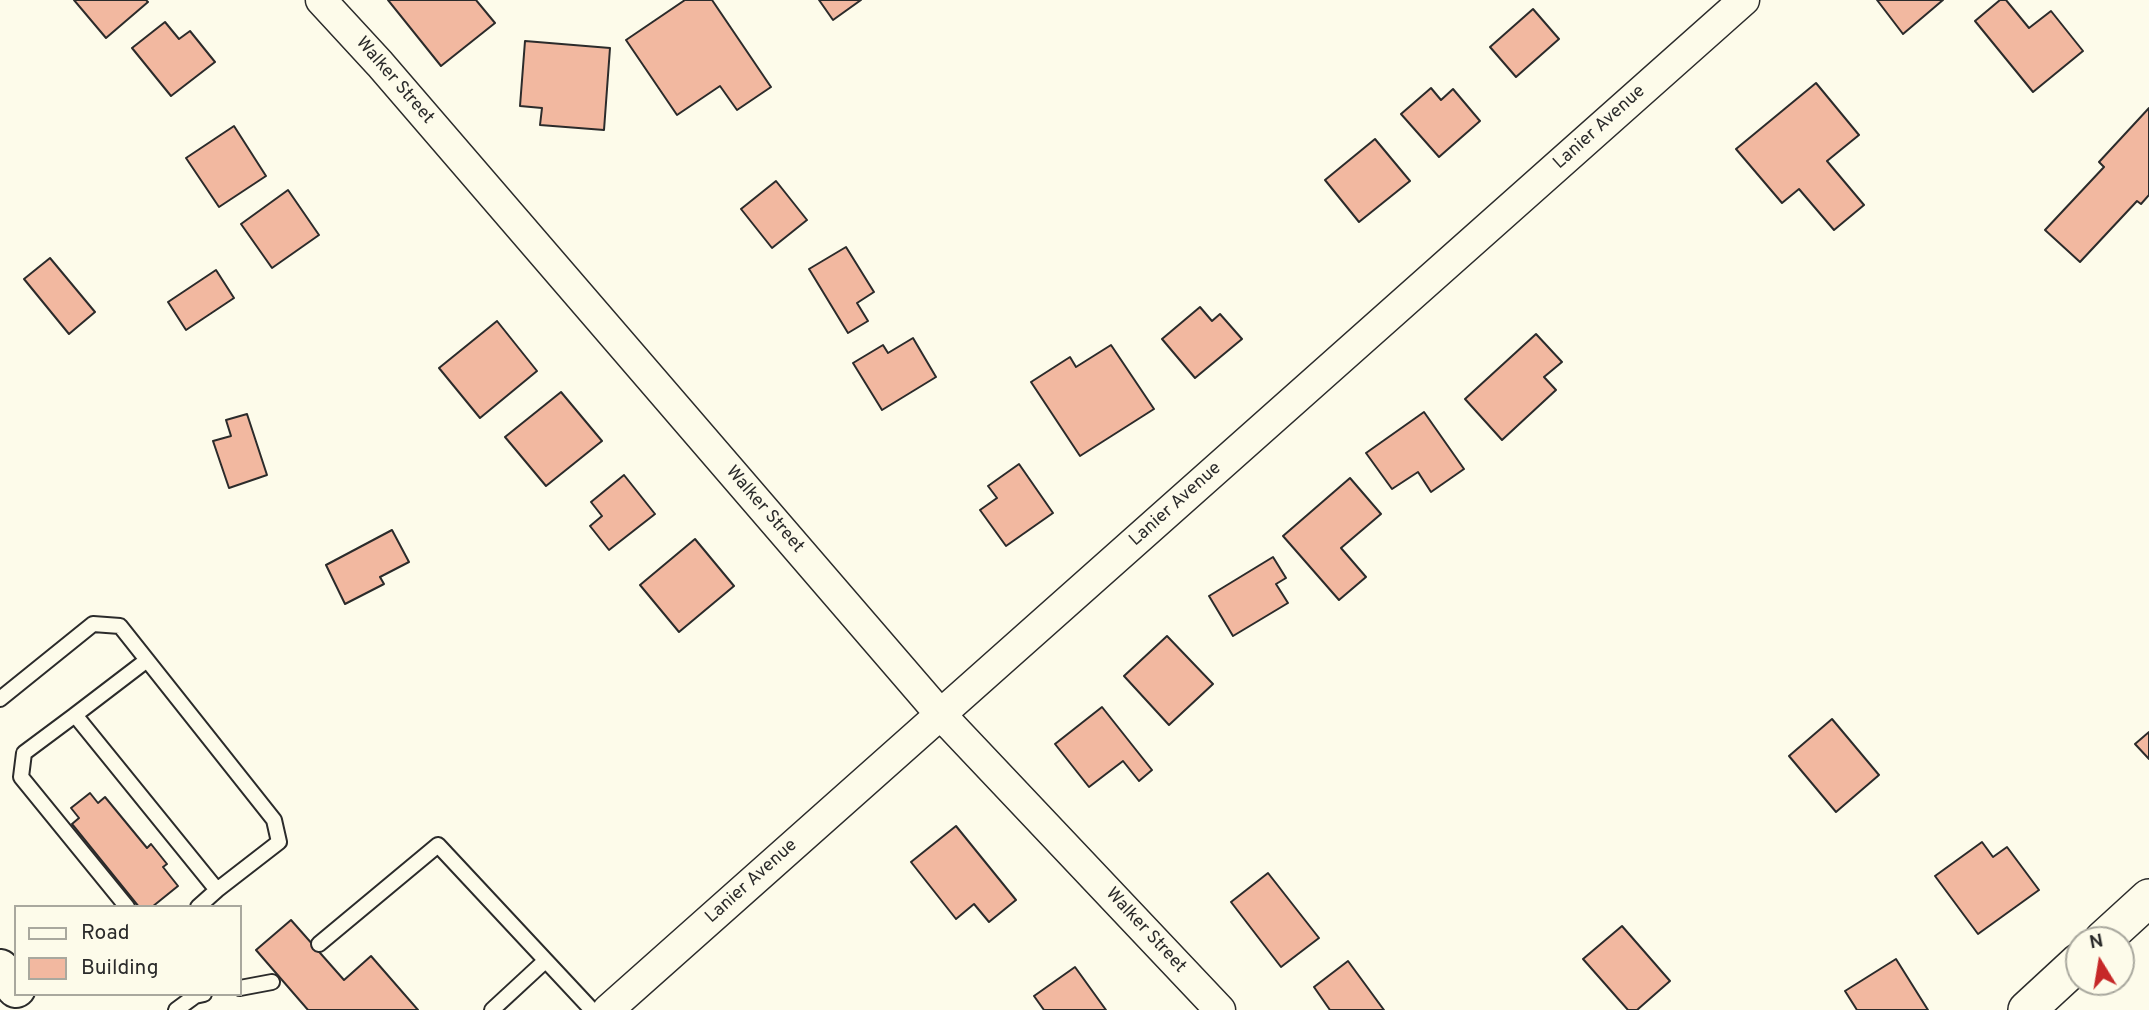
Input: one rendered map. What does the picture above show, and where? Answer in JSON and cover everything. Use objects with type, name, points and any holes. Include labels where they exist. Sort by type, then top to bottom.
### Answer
[{"type":"highway","points":[[0,969],[14,986]]},
{"type":"street","name":"Walker Street","points":[[321,0],[380,64],[941,715],[1220,1010]]},
{"type":"street","name":"Lanier Avenue","points":[[608,1009],[1744,0]]},
{"type":"street","points":[[2118,926],[2149,898]]},
{"type":"street","points":[[2027,1010],[2065,975]]},
{"type":"lane","points":[[0,699],[93,624],[120,626],[274,820],[279,842],[200,905]]},
{"type":"lane","points":[[125,905],[21,777],[24,753],[147,660]]},
{"type":"lane","points":[[75,715],[218,890]]},
{"type":"lane","points":[[319,944],[438,845],[545,961],[608,1009]]},
{"type":"lane","points":[[492,1010],[545,961]]},
{"type":"lane","points":[[242,988],[272,982]]},
{"type":"lane","points":[[176,1010],[195,996]]},
{"type":"building","points":[[74,0],[146,0],[148,2],[106,38]]},
{"type":"building","points":[[388,0],[476,0],[495,23],[441,66]]},
{"type":"building","points":[[685,0],[712,0],[771,87],[737,110],[720,86],[677,115],[626,40]]},
{"type":"building","points":[[819,0],[861,0],[833,20]]},
{"type":"building","points":[[1877,0],[1943,0],[1903,34]]},
{"type":"building","points":[[2000,0],[2006,0],[2029,28],[2051,11],[2083,51],[2033,92],[1975,21]]},
{"type":"building","points":[[1533,9],[1559,39],[1516,77],[1490,47]]},
{"type":"building","points":[[165,22],[179,39],[190,31],[215,62],[171,96],[132,48]]},
{"type":"building","points":[[525,41],[610,48],[604,130],[540,125],[542,108],[520,106]]},
{"type":"building","points":[[1816,83],[1859,135],[1827,161],[1864,205],[1834,230],[1799,189],[1782,203],[1736,149]]},
{"type":"building","points":[[1431,88],[1441,100],[1453,89],[1480,121],[1439,157],[1401,114]]},
{"type":"building","points":[[2149,108],[2149,195],[2141,204],[2137,201],[2080,262],[2045,230],[2104,167],[2099,162]]},
{"type":"building","points":[[234,126],[266,176],[219,207],[186,158]]},
{"type":"building","points":[[1375,139],[1410,181],[1359,222],[1325,180]]},
{"type":"building","points":[[776,181],[807,220],[772,248],[741,209]]},
{"type":"building","points":[[288,190],[319,235],[272,268],[241,224]]},
{"type":"building","points":[[846,247],[874,292],[857,303],[868,321],[848,333],[809,269]]},
{"type":"building","points":[[50,258],[95,312],[69,334],[24,279]]},
{"type":"building","points":[[216,270],[234,298],[186,330],[168,302]]},
{"type":"building","points":[[1200,307],[1212,321],[1220,314],[1242,339],[1195,378],[1162,339]]},
{"type":"building","points":[[497,321],[537,371],[480,418],[439,368]]},
{"type":"building","points":[[1536,334],[1562,362],[1544,377],[1556,390],[1502,440],[1465,399]]},
{"type":"building","points":[[913,338],[936,377],[882,410],[853,363],[883,345],[888,353]]},
{"type":"building","points":[[1111,345],[1154,409],[1080,456],[1031,382],[1070,357],[1076,367]]},
{"type":"building","points":[[561,392],[602,441],[546,486],[505,437]]},
{"type":"building","points":[[1424,412],[1464,469],[1431,492],[1418,472],[1392,489],[1366,453]]},
{"type":"building","points":[[247,414],[267,475],[229,488],[213,441],[231,436],[226,420]]},
{"type":"building","points":[[1019,464],[1053,513],[1006,546],[980,510],[997,498],[988,486]]},
{"type":"building","points":[[624,475],[655,514],[609,550],[590,526],[602,516],[591,502]]},
{"type":"building","points":[[1350,478],[1381,514],[1341,548],[1366,577],[1339,600],[1283,536]]},
{"type":"building","points":[[392,530],[409,562],[380,577],[384,584],[345,604],[326,565]]},
{"type":"building","points":[[695,539],[734,586],[679,632],[640,585]]},
{"type":"building","points":[[1273,557],[1286,578],[1276,584],[1288,603],[1233,636],[1209,596]]},
{"type":"building","points":[[1167,636],[1213,684],[1169,725],[1124,676]]},
{"type":"building","points":[[1102,707],[1152,770],[1139,781],[1123,761],[1089,787],[1055,744]]},
{"type":"building","points":[[1832,719],[1879,775],[1836,812],[1789,756]]},
{"type":"building","points":[[2149,732],[2149,759],[2135,744]]},
{"type":"building","points":[[90,793],[98,803],[105,797],[147,848],[151,844],[167,864],[163,867],[178,886],[154,905],[137,905],[72,824],[79,818],[71,808]]},
{"type":"building","points":[[956,826],[1016,900],[989,922],[974,904],[956,919],[911,862]]},
{"type":"building","points":[[1982,842],[1993,857],[2007,847],[2039,890],[1978,934],[1935,876]]},
{"type":"building","points":[[1268,873],[1319,938],[1281,967],[1231,902]]},
{"type":"building","points":[[291,920],[344,980],[371,956],[418,1010],[308,1010],[256,950]]},
{"type":"building","points":[[1622,926],[1670,981],[1637,1010],[1628,1010],[1583,959]]},
{"type":"building","points":[[1896,959],[1928,1010],[1857,1010],[1845,991]]},
{"type":"building","points":[[1348,961],[1384,1010],[1330,1010],[1314,987]]},
{"type":"building","points":[[1075,967],[1106,1010],[1044,1010],[1034,996]]}]
